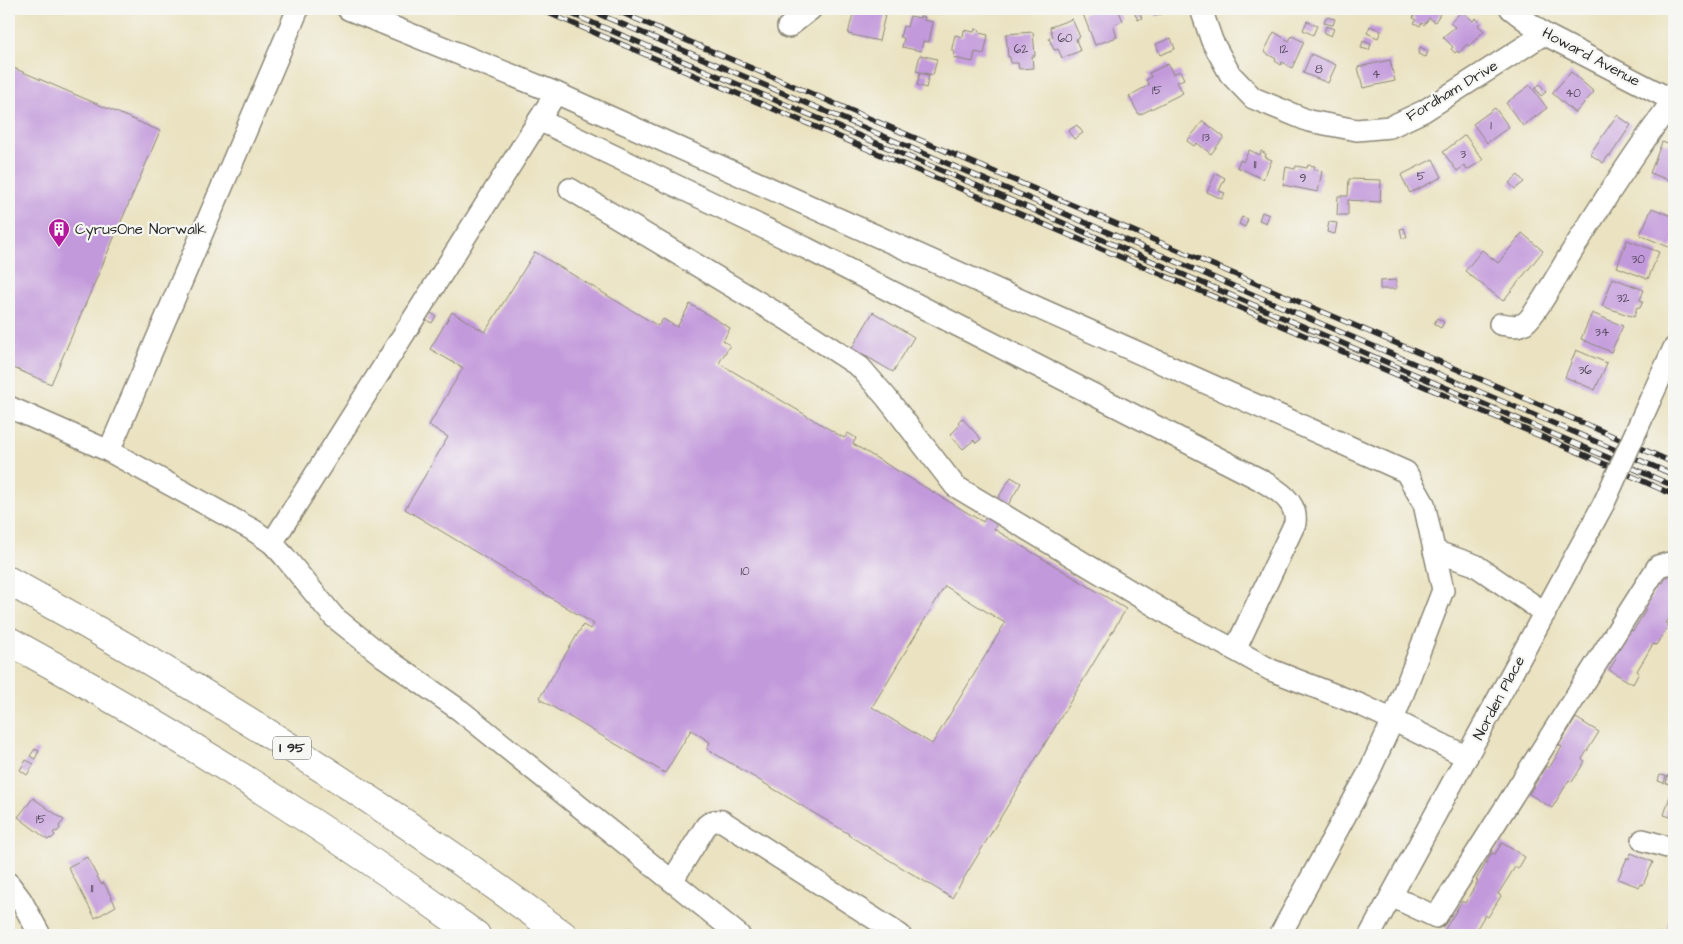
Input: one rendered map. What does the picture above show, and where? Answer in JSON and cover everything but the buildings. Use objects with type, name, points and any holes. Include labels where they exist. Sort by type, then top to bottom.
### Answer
[{"type":"highway","name":"I 95","points":[[9,581],[199,690],[320,766],[476,871],[563,935]]},
{"type":"highway","points":[[9,640],[132,710],[237,775],[364,858],[476,935]]},
{"type":"street","points":[[108,451],[298,9]]},
{"type":"street","points":[[348,9],[556,93],[1406,472],[1424,504],[1443,590],[1393,720],[1369,772],[1280,935]]},
{"type":"street","points":[[788,27],[811,9]]},
{"type":"street","name":"Fordham Drive","points":[[1201,9],[1212,41],[1230,74],[1253,98],[1309,122],[1357,130],[1390,127],[1424,111],[1544,34]]},
{"type":"street","name":"Howard Avenue","points":[[1511,9],[1544,34],[1673,101]]},
{"type":"street","points":[[272,542],[556,93]]},
{"type":"street","points":[[1500,324],[1514,327],[1525,323],[1534,312],[1641,145],[1673,101]]},
{"type":"street","points":[[539,120],[806,248],[1277,489],[1292,505],[1296,515],[1295,523],[1235,650]]},
{"type":"street","points":[[570,189],[788,320],[860,367],[892,403],[955,486],[1182,622],[1271,670],[1361,705],[1467,757]]},
{"type":"street","name":"Norden Place","points":[[1370,935],[1604,503],[1674,348]]},
{"type":"street","points":[[9,407],[108,451],[272,542],[334,617],[384,657],[461,711],[739,935]]},
{"type":"street","points":[[1434,550],[1475,565],[1544,613]]},
{"type":"street","points":[[1391,896],[1436,917],[1658,566],[1674,562]]},
{"type":"street","points":[[672,881],[706,826],[717,820],[722,821],[900,935]]},
{"type":"street","points":[[1643,840],[1674,849]]},
{"type":"street","points":[[9,884],[21,900],[40,935]]},
{"type":"railway","points":[[539,9],[1578,452],[1674,495]]},
{"type":"railway","points":[[560,9],[952,175],[1674,486]]},
{"type":"railway","points":[[587,9],[1674,475]]},
{"type":"railway","points":[[613,9],[1674,463]]},
{"type":"place","name":"CyrusOne Norwalk","points":[[59,248]]}]
